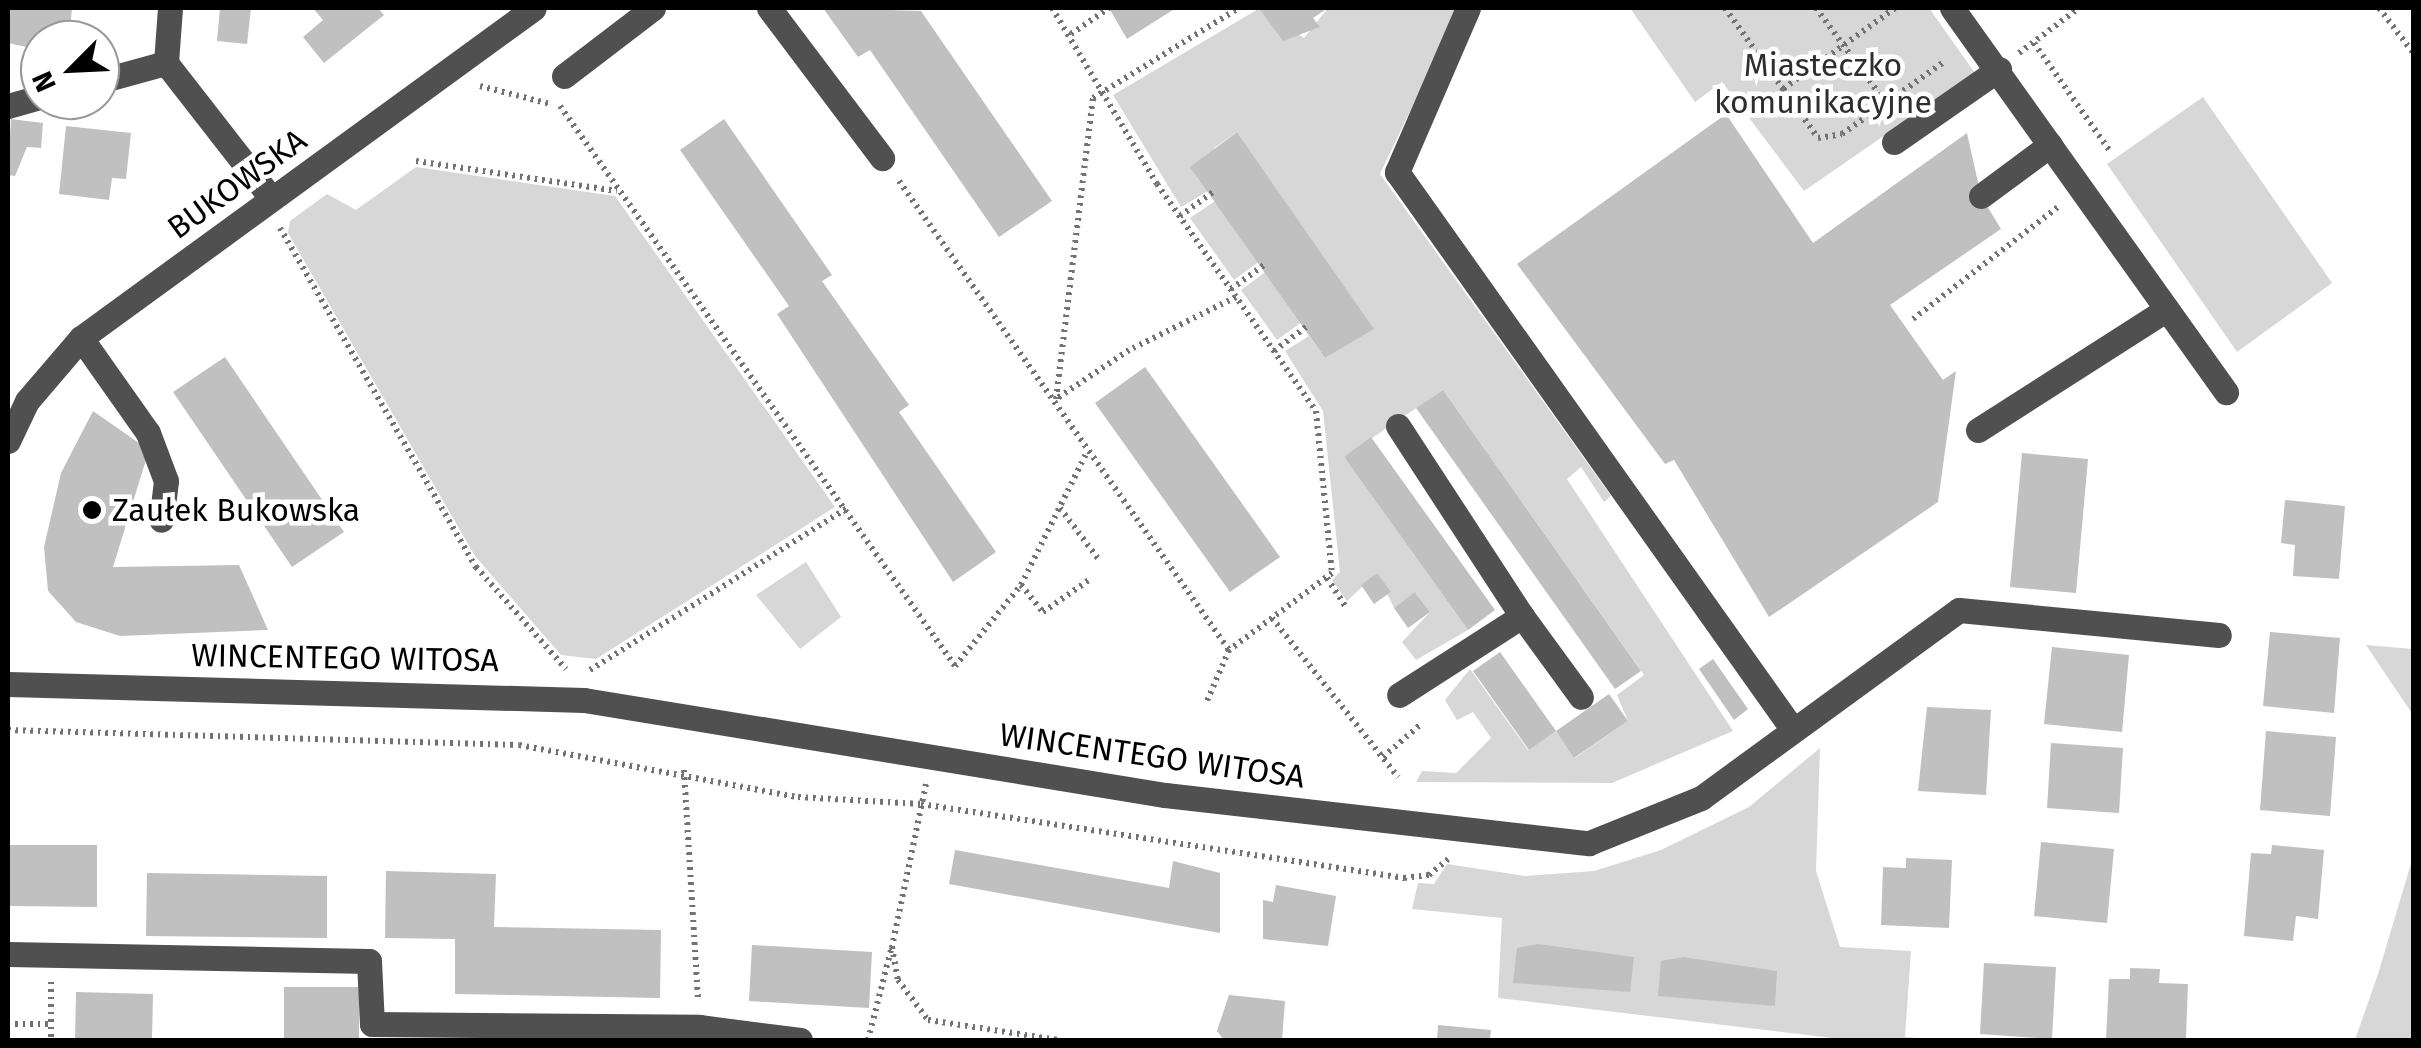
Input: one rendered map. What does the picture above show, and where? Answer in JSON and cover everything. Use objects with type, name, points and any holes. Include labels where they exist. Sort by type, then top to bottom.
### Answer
[{"type":"street","points":[[170,8],[166,62],[272,198]]},
{"type":"street","name":"BUKOWSKA","points":[[8,440],[27,401],[80,338],[534,8]]},
{"type":"street","points":[[557,80],[653,8]]},
{"type":"street","points":[[769,8],[882,158]]},
{"type":"street","points":[[1952,8],[2226,392]]},
{"type":"street","points":[[1464,16],[1396,172],[1791,727]]},
{"type":"street","points":[[120,75],[166,62]]},
{"type":"street","points":[[1894,142],[1998,69]]},
{"type":"street","points":[[1981,196],[2050,145]]},
{"type":"street","points":[[1978,430],[2168,309]]},
{"type":"street","points":[[80,338],[148,433],[166,480],[160,520]]},
{"type":"street","points":[[1398,426],[1522,616],[1581,697]]},
{"type":"street","name":"WINCENTEGO WITOSA","points":[[8,684],[497,692],[1165,794],[1589,842],[1701,798],[1791,727],[1959,610],[2219,635]]},
{"type":"street","points":[[1399,696],[1522,616]]},
{"type":"street","points":[[8,954],[370,961],[372,1032],[699,1027],[800,1040]]},
{"type":"path","points":[[1052,8],[1180,216],[1316,411],[1327,578],[1346,607]]},
{"type":"path","points":[[1071,34],[1109,8]]},
{"type":"path","points":[[1056,400],[1093,98],[1239,8]]},
{"type":"path","points":[[1727,8],[1783,90],[1828,140],[1945,61]]},
{"type":"path","points":[[1816,8],[1886,103]]},
{"type":"path","points":[[1783,90],[1895,8]]},
{"type":"path","points":[[1998,69],[2078,8]]},
{"type":"path","points":[[2379,8],[2414,54]]},
{"type":"path","points":[[2034,42],[2110,151]]},
{"type":"path","points":[[557,80],[561,107],[618,191],[848,508],[955,666],[1021,585],[1086,452]]},
{"type":"path","points":[[471,83],[561,107]]},
{"type":"path","points":[[882,158],[1056,400],[1086,452],[1230,650]]},
{"type":"path","points":[[416,161],[618,191]]},
{"type":"path","points":[[1913,319],[2082,189]]},
{"type":"path","points":[[1180,216],[1213,192]]},
{"type":"path","points":[[279,225],[476,567],[563,664]]},
{"type":"path","points":[[1056,400],[1129,350],[1234,293],[1264,265]]},
{"type":"path","points":[[1274,351],[1307,326]]},
{"type":"path","points":[[590,670],[848,508]]},
{"type":"path","points":[[1060,508],[1100,561]]},
{"type":"path","points":[[1207,702],[1230,650],[1327,578]]},
{"type":"path","points":[[1021,585],[1043,612],[1088,580]]},
{"type":"path","points":[[1272,618],[1398,777]]},
{"type":"path","points":[[1382,756],[1421,724]]},
{"type":"path","points":[[8,730],[519,745],[684,770],[798,797],[921,804]]},
{"type":"path","points":[[868,1040],[892,947],[921,804],[936,758]]},
{"type":"path","points":[[684,770],[699,1027]]},
{"type":"path","points":[[892,947],[898,980],[928,1020],[1059,1040]]},
{"type":"path","points":[[51,955],[51,1040]]},
{"type":"path","points":[[8,1024],[50,1024]]},
{"type":"green space","points":[[1260,8],[1304,38],[1328,8],[1459,8],[1380,174],[1611,496],[1604,502],[1581,467],[1567,479],[1733,731],[1612,783],[1416,782],[1422,771],[1456,773],[1491,738],[1473,712],[1457,720],[1445,700],[1470,669],[1528,750],[1556,731],[1575,758],[1628,721],[1617,695],[1644,675],[1443,390],[1344,457],[1468,630],[1416,660],[1402,642],[1430,612],[1416,593],[1394,608],[1377,573],[1347,601],[1332,580],[1340,572],[1323,411],[1285,351],[1309,336],[1325,358],[1373,328],[1237,132],[1214,148],[1208,191],[1181,207],[1113,95]]},
{"type":"green space","name":"Miasteczko komunikacyjne","points":[[1630,8],[1929,8],[1975,73],[1804,191],[1722,82],[1695,102]]},
{"type":"green space","points":[[2203,97],[2332,283],[2237,352],[2107,164]]},
{"type":"green space","points":[[416,167],[615,196],[835,507],[596,659],[561,655],[475,556],[288,233],[290,221],[327,194],[356,210]]},
{"type":"green space","points":[[1218,199],[1261,260],[1234,280],[1190,218]]},
{"type":"green space","points":[[1268,270],[1303,321],[1277,340],[1241,290]]},
{"type":"green space","points":[[806,562],[841,617],[800,649],[756,595]]},
{"type":"green space","points":[[2366,645],[2413,649],[2413,715]]},
{"type":"green space","points":[[1820,748],[1816,871],[1840,947],[1911,951],[1905,1037],[1951,1040],[1849,1040],[1498,998],[1502,918],[1412,909],[1418,883],[1434,884],[1447,864],[1525,876],[1594,871],[1661,850],[1749,807]]},
{"type":"green space","points":[[2413,857],[2413,1040],[2355,1040],[2378,974]]},
{"type":"building","points":[[9,8],[72,8],[71,20],[20,20],[20,46],[8,43]]},
{"type":"building","points":[[220,8],[251,8],[247,44],[217,41]]},
{"type":"building","points":[[313,8],[378,8],[384,15],[324,63],[303,37],[323,20]]},
{"type":"building","points":[[823,8],[921,11],[1052,201],[999,237],[870,50],[858,57]]},
{"type":"building","points":[[1109,8],[1176,8],[1127,39]]},
{"type":"building","points":[[1259,8],[1328,8],[1313,18],[1320,27],[1283,41]]},
{"type":"building","points":[[1726,114],[1813,243],[1967,133],[1981,196],[2001,229],[1890,305],[1943,380],[1956,371],[1938,502],[1769,617],[1674,460],[1665,464],[1517,264]]},
{"type":"building","points":[[11,119],[43,123],[41,148],[27,147],[15,176],[8,175]]},
{"type":"building","points":[[724,119],[832,275],[822,281],[909,405],[899,412],[996,552],[953,582],[777,314],[789,306],[680,150]]},
{"type":"building","points":[[66,126],[131,133],[126,179],[112,178],[109,200],[59,194]]},
{"type":"building","points":[[1237,132],[1374,329],[1325,358],[1190,167]]},
{"type":"building","points":[[225,357],[344,532],[292,567],[173,392]]},
{"type":"building","points":[[1145,367],[1280,557],[1230,592],[1095,403]]},
{"type":"building","points":[[1443,390],[1641,671],[1615,689],[1416,408]]},
{"type":"building","name":"Zaułek Bukowska","points":[[93,411],[149,450],[113,567],[239,565],[268,630],[120,636],[76,622],[48,591],[44,547],[61,473]]},
{"type":"building","points":[[1371,437],[1495,610],[1468,630],[1344,457]]},
{"type":"building","points":[[2022,453],[2088,459],[2076,593],[2010,587]]},
{"type":"building","points":[[2285,500],[2345,506],[2339,579],[2293,576],[2295,545],[2281,543]]},
{"type":"building","points":[[1377,573],[1391,592],[1374,604],[1361,585]]},
{"type":"building","points":[[1415,592],[1430,612],[1408,628],[1394,608]]},
{"type":"building","points":[[2270,632],[2340,638],[2334,713],[2263,706]]},
{"type":"building","points":[[2052,647],[2129,655],[2122,732],[2044,724]]},
{"type":"building","points":[[1500,652],[1556,731],[1529,750],[1473,671]]},
{"type":"building","points":[[1713,659],[1748,709],[1734,720],[1699,669]]},
{"type":"building","points":[[1609,694],[1628,721],[1574,758],[1556,731]]},
{"type":"building","points":[[1927,707],[1991,710],[1986,795],[1918,791]]},
{"type":"building","points":[[2266,731],[2336,737],[2330,816],[2260,810]]},
{"type":"building","points":[[2051,743],[2123,748],[2119,813],[2047,808]]},
{"type":"building","points":[[2041,842],[2114,849],[2107,923],[2034,916]]},
{"type":"building","points":[[8,845],[97,845],[97,907],[8,906]]},
{"type":"building","points":[[2272,845],[2324,850],[2318,919],[2296,916],[2293,941],[2244,936],[2251,853],[2271,854]]},
{"type":"building","points":[[955,850],[1169,888],[1173,861],[1220,873],[1220,933],[949,884]]},
{"type":"building","points":[[1906,858],[1952,860],[1949,928],[1881,925],[1883,867],[1906,868]]},
{"type":"building","points":[[386,871],[496,874],[494,927],[661,930],[660,998],[455,994],[455,939],[385,938]]},
{"type":"building","points":[[147,873],[327,876],[327,938],[146,936]]},
{"type":"building","points":[[1276,885],[1336,896],[1328,946],[1263,939],[1263,900],[1273,902]]},
{"type":"building","points":[[1538,944],[1634,957],[1630,992],[1513,983],[1517,948]]},
{"type":"building","points":[[752,945],[872,952],[869,1008],[749,1001]]},
{"type":"building","points":[[1683,957],[1777,971],[1775,1006],[1658,996],[1661,961]]},
{"type":"building","points":[[1984,963],[2056,967],[2052,1039],[1980,1034]]},
{"type":"building","points":[[2130,968],[2160,969],[2159,983],[2188,984],[2186,1038],[2106,1040],[2109,979],[2130,979]]},
{"type":"building","points":[[284,987],[359,987],[359,1040],[284,1040]]},
{"type":"building","points":[[76,992],[153,994],[152,1040],[75,1040]]},
{"type":"building","points":[[1229,995],[1285,1001],[1282,1040],[1224,1040],[1217,1031]]},
{"type":"building","points":[[1438,1025],[1491,1030],[1490,1040],[1437,1040]]},
{"type":"place","name":"Zaułek Bukowska","points":[[92,510]]}]
